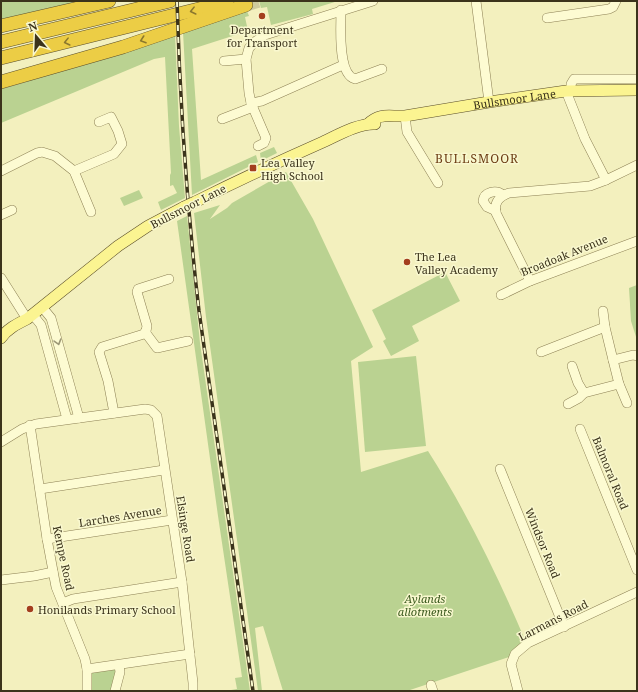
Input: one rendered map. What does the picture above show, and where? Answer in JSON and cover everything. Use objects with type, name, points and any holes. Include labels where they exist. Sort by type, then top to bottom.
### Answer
[{"type":"highway","points":[[1,26],[109,1]]},
{"type":"highway","points":[[1,42],[170,1]]},
{"type":"highway","points":[[1,58],[231,1]]},
{"type":"highway","points":[[1,82],[123,47],[246,5]]},
{"type":"main road","name":"Bullsmoor Lane","points":[[1,338],[4,333],[16,324],[30,317],[133,235],[148,226],[184,207],[310,148],[368,124],[381,123],[393,117],[568,91],[637,90]]},
{"type":"main road","name":"Bullsmoor Lane","points":[[1,342],[9,339],[22,329],[30,317]]},
{"type":"street","points":[[258,146],[264,143],[266,138],[252,105],[249,93],[246,59],[249,48],[265,35],[373,1]]},
{"type":"street","points":[[476,1],[489,102]]},
{"type":"street","points":[[547,18],[609,9],[613,7],[616,1]]},
{"type":"street","points":[[341,10],[340,35],[343,65],[349,77],[355,79],[382,68]]},
{"type":"street","points":[[224,61],[246,59]]},
{"type":"street","points":[[222,119],[343,65]]},
{"type":"street","points":[[606,180],[585,139],[568,91],[574,79],[637,79]]},
{"type":"street","points":[[404,116],[407,132],[438,183]]},
{"type":"street","points":[[74,171],[114,154],[122,144],[118,131],[111,117],[99,122]]},
{"type":"street","points":[[1,171],[36,153],[42,152],[55,156],[74,171],[91,212]]},
{"type":"street","points":[[530,281],[498,218],[496,203],[503,195],[509,193],[590,186],[637,165]]},
{"type":"street","points":[[496,211],[487,208],[484,205],[483,198],[487,194],[495,191],[500,192],[503,195]]},
{"type":"street","points":[[1,215],[12,210]]},
{"type":"street","name":"Broadoak Avenue","points":[[501,295],[530,281],[637,240]]},
{"type":"street","points":[[1,278],[30,317],[41,325],[67,419]]},
{"type":"street","points":[[145,332],[147,326],[136,292],[138,289],[170,279]]},
{"type":"street","points":[[42,308],[51,318],[79,418]]},
{"type":"street","points":[[603,311],[605,328],[619,384],[627,403]]},
{"type":"street","points":[[541,352],[605,328]]},
{"type":"street","points":[[145,332],[157,348],[188,341]]},
{"type":"street","points":[[1,442],[30,426],[67,419],[114,413],[108,380],[99,352],[102,347],[145,332]]},
{"type":"street","points":[[613,360],[633,355],[637,356]]},
{"type":"street","points":[[572,366],[578,383],[584,393]]},
{"type":"street","points":[[568,404],[579,398],[584,393],[619,384]]},
{"type":"street","name":"Elsinge Road","points":[[114,413],[145,409],[152,410],[157,416],[182,582],[193,691]]},
{"type":"street","name":"Kempe Road","points":[[30,426],[46,539],[56,587],[78,641],[87,669],[88,691]]},
{"type":"street","name":"Balmoral Road","points":[[580,429],[637,570]]},
{"type":"street","name":"Windsor Road","points":[[500,469],[564,627]]},
{"type":"street","points":[[40,489],[164,470]]},
{"type":"street","name":"Larches Avenue","points":[[46,539],[172,520]]},
{"type":"street","points":[[1,580],[53,572]]},
{"type":"street","points":[[63,603],[73,599],[182,582]]},
{"type":"street","name":"Larmans Road","points":[[518,691],[511,664],[515,654],[528,643],[637,592]]},
{"type":"street","points":[[87,669],[190,654]]},
{"type":"street","points":[[115,691],[120,672],[119,665]]},
{"type":"green space","points":[[1,1],[83,1],[1,20]]},
{"type":"green space","points":[[259,1],[338,1],[312,9],[313,14],[271,25],[267,7],[261,8]]},
{"type":"green space","points":[[247,11],[249,16],[245,17],[248,31],[192,49],[201,180],[256,155],[258,162],[192,195],[183,32]]},
{"type":"green space","points":[[175,35],[179,126],[185,198],[161,210],[158,202],[177,193],[173,185],[170,186],[171,173],[165,57],[154,59],[1,123],[1,89],[26,82],[41,75]]},
{"type":"green space","points":[[274,147],[277,153],[261,161],[260,153]]},
{"type":"green space","name":"Aylands allotments","points":[[286,172],[313,219],[373,347],[351,361],[361,472],[428,451],[480,543],[525,640],[509,657],[407,691],[283,691],[263,626],[255,628],[262,691],[258,691],[206,317],[194,213],[220,205],[210,219],[232,203]]},
{"type":"green space","points":[[139,190],[143,198],[124,206],[120,198]]},
{"type":"green space","points":[[187,216],[200,343],[250,691],[231,690],[237,689],[235,678],[242,677],[177,221]]},
{"type":"green space","points":[[445,272],[460,301],[412,326],[419,341],[391,356],[383,341],[386,339],[372,310]]},
{"type":"green space","points":[[637,285],[637,340],[631,321],[629,288]]},
{"type":"green space","points":[[416,356],[426,446],[365,452],[358,362]]},
{"type":"green space","points":[[116,669],[117,673],[115,686],[110,691],[90,691],[90,675],[93,671]]},
{"type":"tunnel","points":[[246,5],[259,1]]},
{"type":"railway","points":[[177,1],[185,156],[199,311],[253,691]]},
{"type":"place","name":"Department for Transport","points":[[262,16]]},
{"type":"place","name":"Lea Valley High School","points":[[253,168]]},
{"type":"place","name":"The Lea Valley Academy","points":[[407,262]]},
{"type":"place","name":"Honilands Primary School","points":[[30,609]]},
{"type":"district","name":"BULLSMOOR","points":[[477,158]]}]
